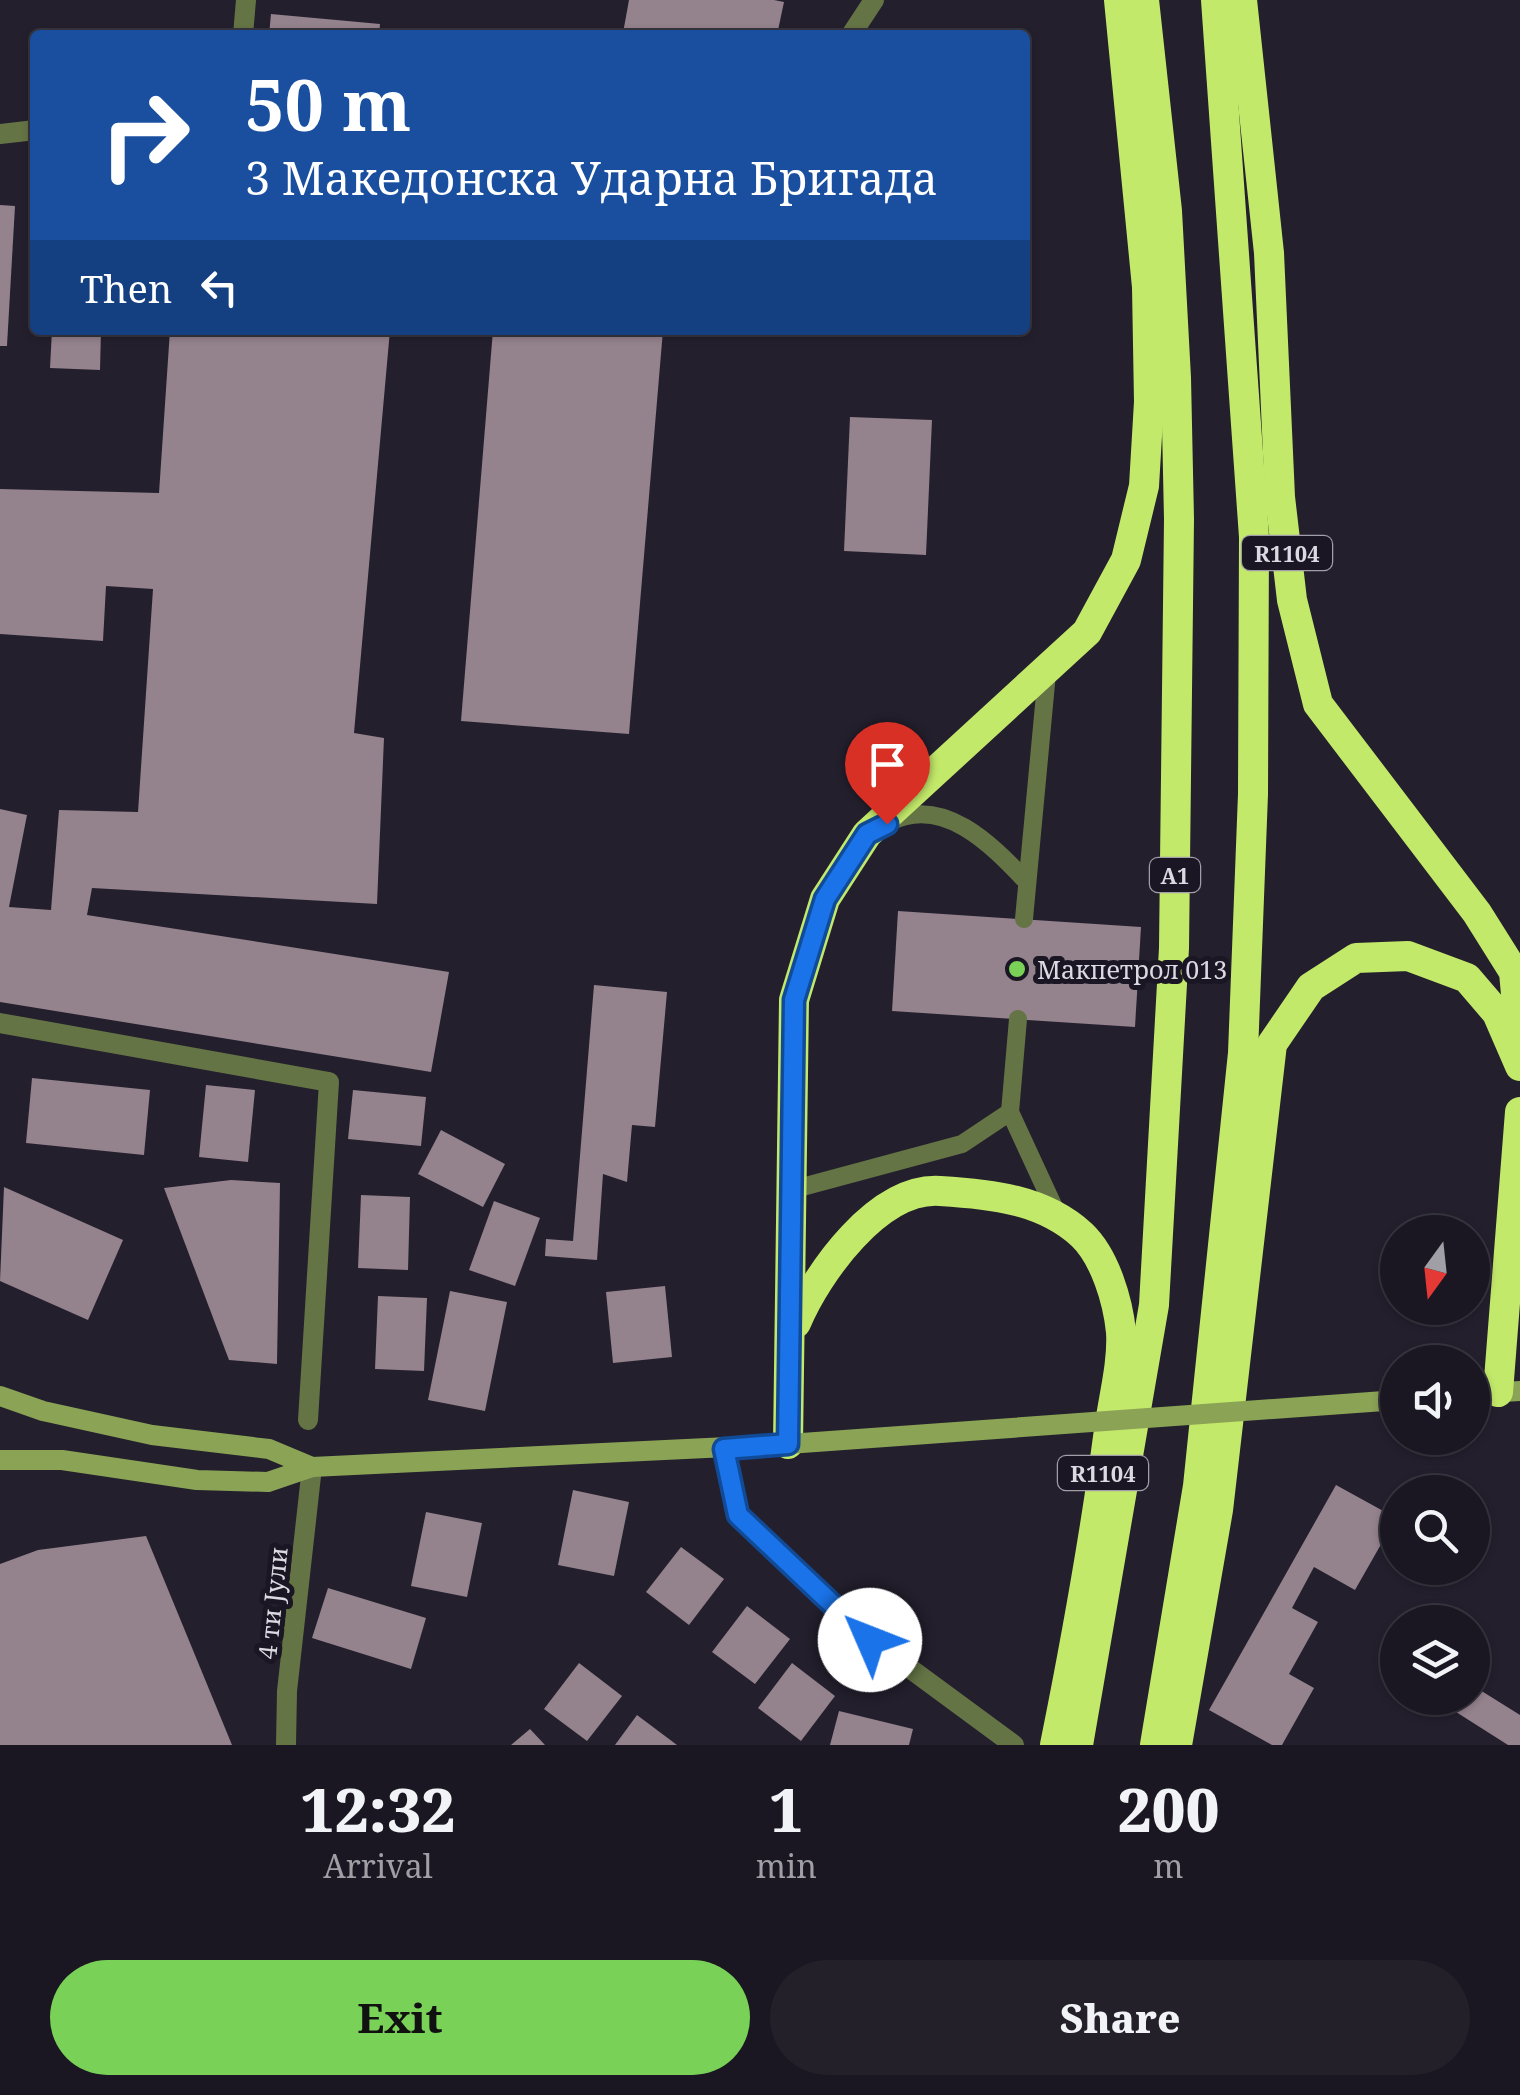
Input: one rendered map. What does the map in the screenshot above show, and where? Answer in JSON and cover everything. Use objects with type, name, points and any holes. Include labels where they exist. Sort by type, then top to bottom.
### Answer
[{"type":"highway","name":"R1104","points":[[788,1444],[798,978],[825,899],[867,834],[953,750],[1047,673],[1087,632],[1126,560],[1144,486],[1150,402],[1147,287],[1118,0]]},
{"type":"highway","name":"A1","points":[[1078,1745],[1154,1305],[1174,948],[1179,519],[1176,378],[1167,211],[1144,0]]},
{"type":"highway","points":[[1155,1745],[1198,1486],[1242,1053],[1254,794],[1254,537],[1216,0]]},
{"type":"highway","name":"R1104","points":[[1242,0],[1268,253],[1280,496],[1292,600],[1318,704],[1477,913],[1514,972],[1520,1039]]},
{"type":"highway","points":[[1177,1745],[1218,1510],[1272,1044],[1311,987],[1356,958],[1408,956],[1467,978],[1498,1013],[1520,1066]]},
{"type":"highway","points":[[1497,1392],[1520,1112]]},
{"type":"highway","name":"R1104","points":[[792,1333],[808,1294],[844,1244],[882,1211],[931,1190],[1003,1195],[1060,1220],[1084,1237],[1112,1288],[1121,1335],[1104,1469],[1054,1745]]},
{"type":"main road","name":"R1104","points":[[0,1396],[43,1411],[152,1435],[269,1448],[312,1467]]},
{"type":"main road","name":"R1104","points":[[0,1460],[62,1460],[180,1478],[268,1482],[312,1467],[724,1449],[1380,1401]]},
{"type":"street","points":[[243,30],[246,0]]},
{"type":"street","points":[[854,30],[874,0]]},
{"type":"street","points":[[0,134],[30,131]]},
{"type":"street","points":[[0,1024],[329,1082],[308,1420]]},
{"type":"street","points":[[724,1449],[738,1515],[870,1640],[1014,1745]]},
{"type":"street","name":"4 ти Јули","points":[[286,1745],[288,1691],[312,1467]]},
{"type":"lane","points":[[1024,919],[1047,673]]},
{"type":"lane","points":[[867,834],[907,814],[956,820],[997,851],[1026,881]]},
{"type":"lane","points":[[1018,1019],[1010,1112],[1060,1220]]},
{"type":"lane","points":[[791,1190],[962,1144],[1010,1112]]},
{"type":"building","points":[[629,0],[784,2],[778,30],[624,30]]},
{"type":"building","points":[[271,14],[380,24],[379,30],[269,30]]},
{"type":"building","points":[[0,205],[15,206],[7,346],[0,346]]},
{"type":"building","points":[[52,335],[101,335],[100,370],[50,368]]},
{"type":"building","points":[[170,335],[390,335],[354,733],[384,738],[377,904],[92,888],[87,915],[449,972],[431,1072],[0,1002],[0,809],[27,815],[9,907],[51,910],[59,810],[138,812],[153,589],[106,586],[103,641],[0,634],[0,489],[159,493]]},
{"type":"building","points":[[493,335],[663,335],[629,734],[461,721]]},
{"type":"building","points":[[850,417],[932,420],[926,555],[844,551]]},
{"type":"building","name":"Макпетрол 013","points":[[898,911],[1141,927],[1135,1027],[892,1011]]},
{"type":"building","points":[[594,985],[667,992],[655,1127],[632,1125],[627,1182],[603,1174],[597,1260],[545,1256],[546,1239],[573,1241]]},
{"type":"building","points":[[32,1078],[150,1090],[144,1155],[26,1143]]},
{"type":"building","points":[[206,1085],[255,1090],[248,1162],[199,1157]]},
{"type":"building","points":[[353,1090],[426,1097],[421,1146],[348,1139]]},
{"type":"building","points":[[441,1130],[505,1164],[483,1207],[418,1174]]},
{"type":"building","points":[[231,1180],[280,1183],[277,1364],[229,1360],[164,1188]]},
{"type":"building","points":[[4,1187],[123,1240],[88,1320],[0,1281]]},
{"type":"building","points":[[361,1195],[410,1197],[408,1270],[358,1268]]},
{"type":"building","points":[[494,1201],[540,1218],[515,1286],[469,1270]]},
{"type":"building","points":[[665,1286],[672,1357],[613,1363],[606,1292]]},
{"type":"building","points":[[450,1291],[507,1302],[485,1411],[428,1400]]},
{"type":"building","points":[[378,1296],[427,1298],[424,1371],[375,1369]]},
{"type":"building","points":[[1336,1485],[1380,1509],[1380,1546],[1355,1590],[1314,1567],[1292,1608],[1318,1622],[1289,1674],[1314,1688],[1282,1745],[1272,1745],[1209,1710]]},
{"type":"building","points":[[573,1490],[629,1502],[614,1576],[558,1565]]},
{"type":"building","points":[[426,1512],[482,1523],[467,1597],[411,1586]]},
{"type":"building","points":[[146,1536],[232,1745],[0,1745],[0,1564],[38,1550]]},
{"type":"building","points":[[681,1547],[724,1579],[689,1625],[646,1592]]},
{"type":"building","points":[[328,1588],[426,1618],[411,1669],[312,1638]]},
{"type":"building","points":[[747,1606],[790,1639],[755,1684],[712,1652]]},
{"type":"building","points":[[579,1663],[622,1696],[587,1741],[544,1709]]},
{"type":"building","points":[[792,1663],[835,1696],[801,1741],[758,1708]]},
{"type":"building","points":[[1490,1696],[1520,1715],[1520,1745],[1508,1745],[1461,1715],[1490,1715]]},
{"type":"building","points":[[839,1711],[913,1729],[909,1745],[830,1745]]},
{"type":"building","points":[[637,1715],[677,1745],[615,1745]]},
{"type":"building","points":[[530,1729],[545,1745],[511,1745]]},
{"type":"place","name":"Макпетрол 013","points":[[1017,969]]},
{"type":"route","points":[[870,1640],[738,1515],[724,1449],[788,1444],[794,1000],[825,899],[867,834],[887,824]]}]
